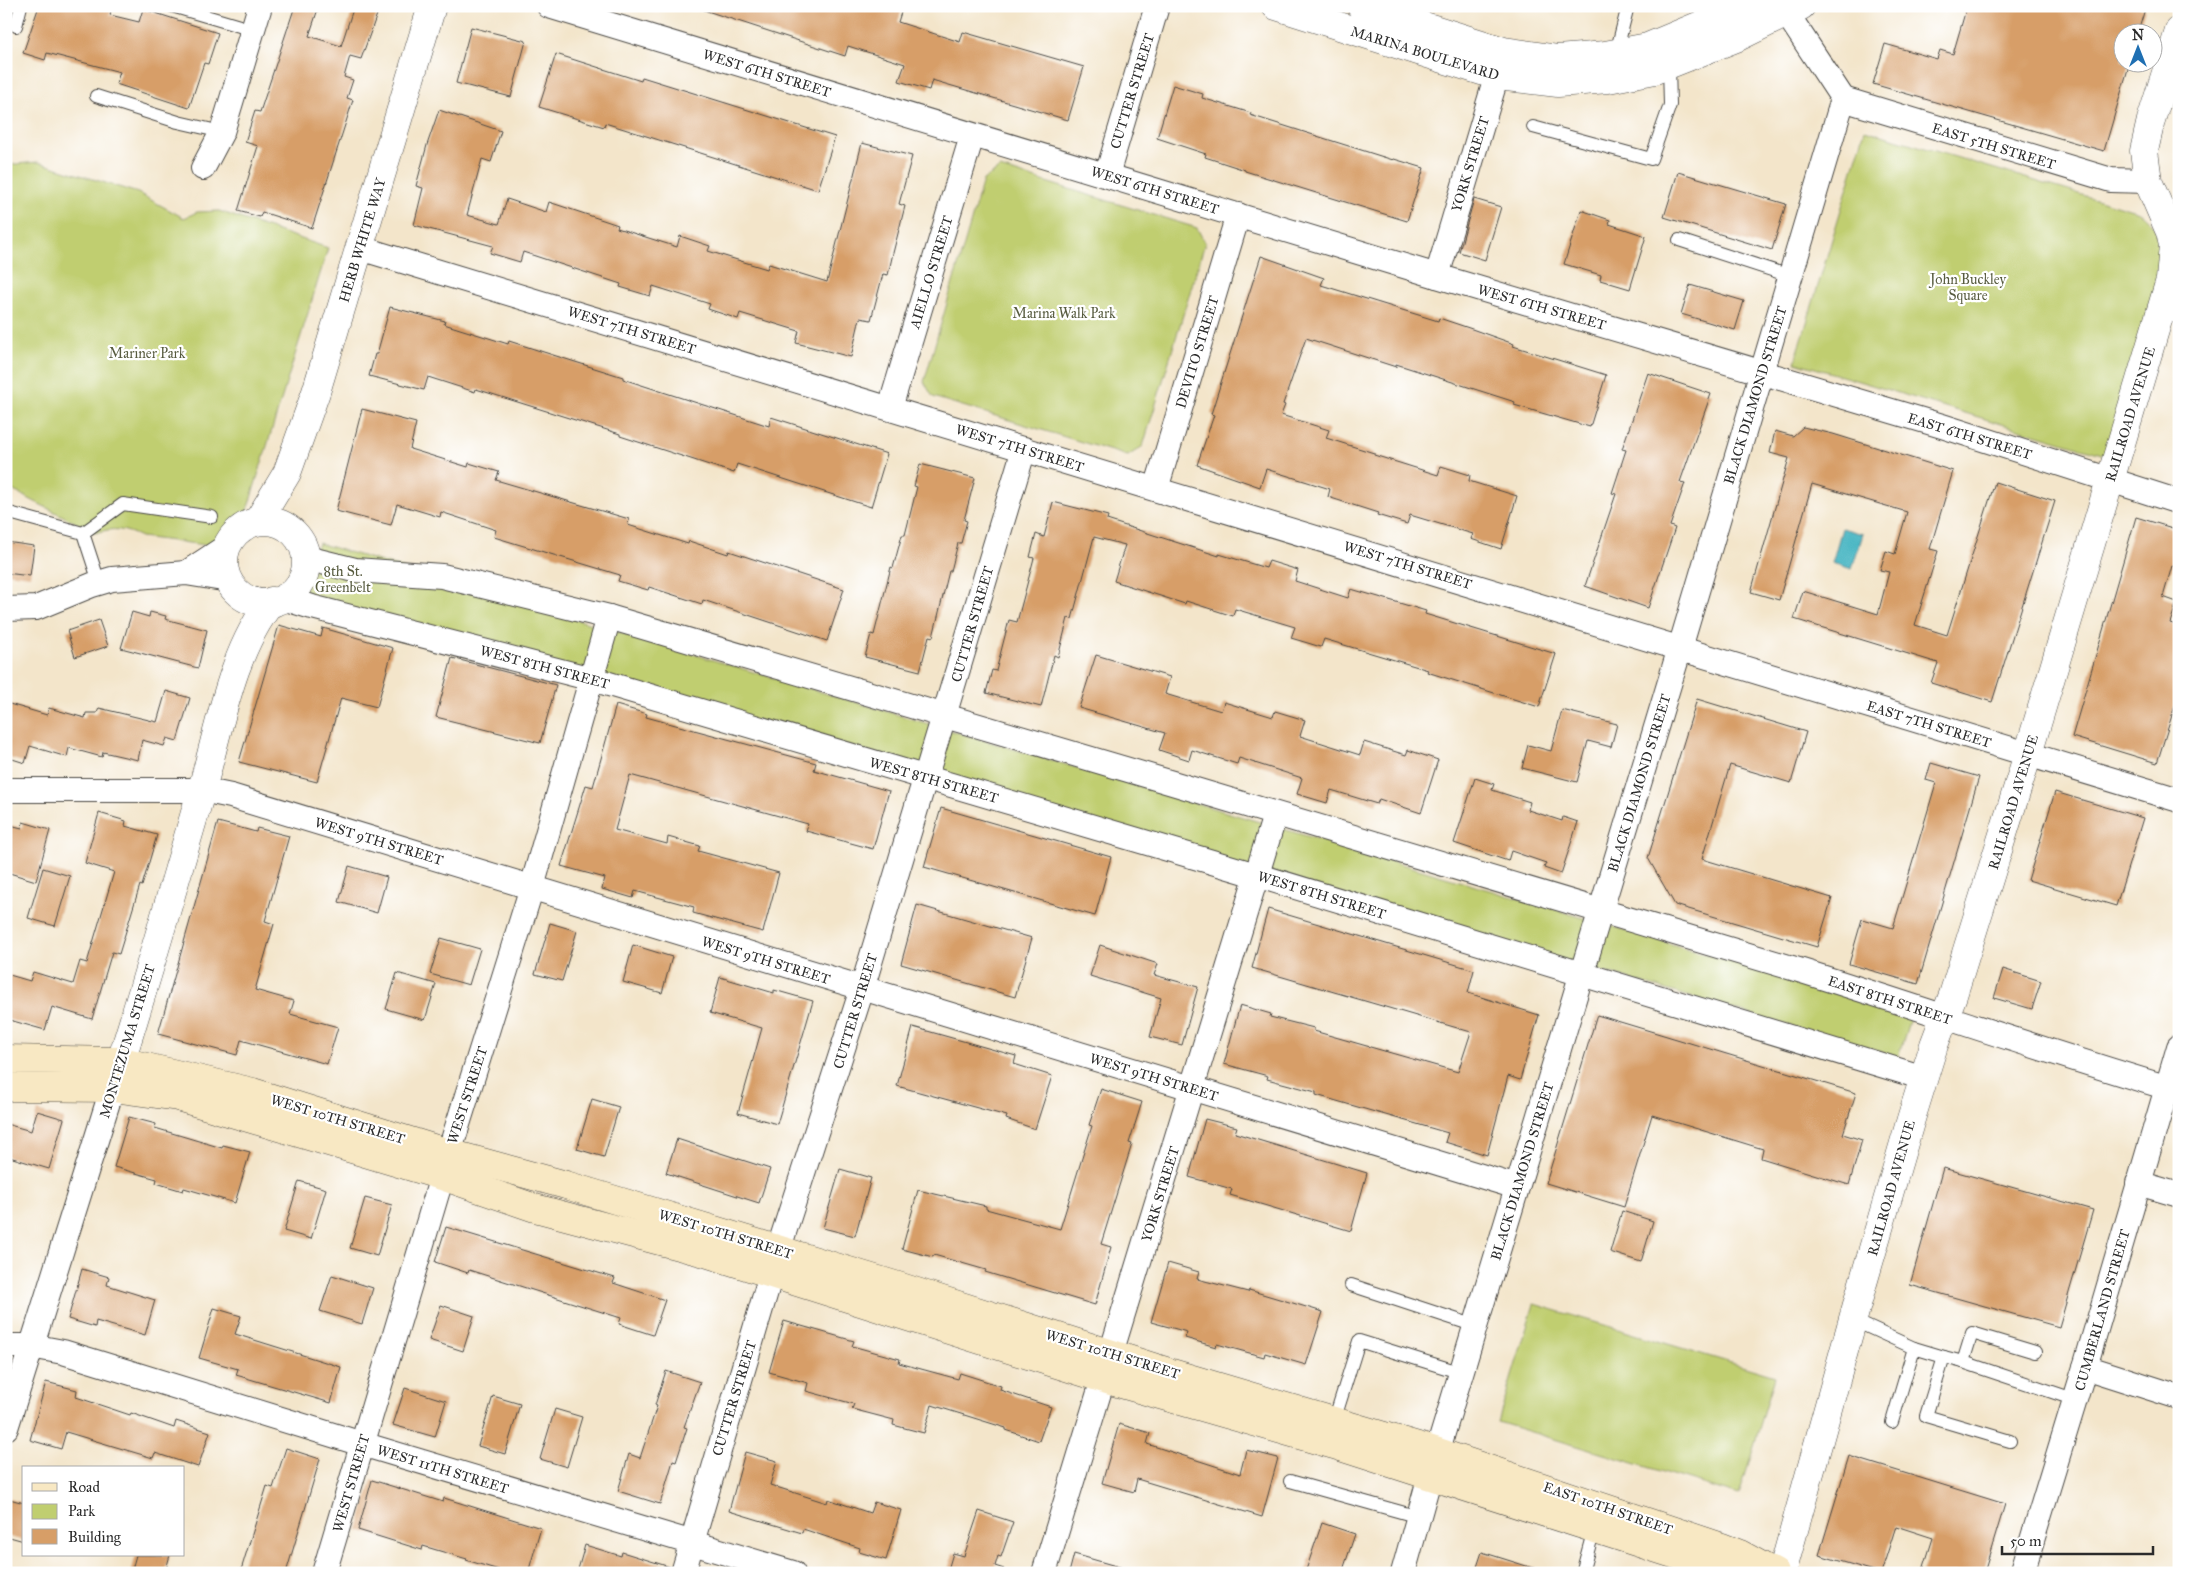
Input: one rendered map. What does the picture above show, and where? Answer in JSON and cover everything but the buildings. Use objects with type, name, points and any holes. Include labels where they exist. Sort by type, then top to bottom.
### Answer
[{"type":"main road","name":"WEST 10TH STREET","points":[[6,1059],[121,1061],[253,1092],[445,1164]]},
{"type":"main road","name":"WEST 10TH STREET","points":[[6,1087],[113,1088],[178,1097],[445,1164],[566,1185],[775,1262],[1107,1366],[1325,1442],[1434,1464]]},
{"type":"main road","name":"WEST 10TH STREET","points":[[1107,1366],[1334,1421],[1434,1464]]},
{"type":"main road","name":"EAST 10TH STREET","points":[[1434,1464],[1594,1529],[1742,1573]]},
{"type":"main road","name":"EAST 10TH STREET","points":[[1434,1464],[1722,1547],[1740,1554],[1775,1573]]},
{"type":"main road","points":[[1673,1554],[1693,1573]]},
{"type":"street","points":[[203,168],[222,132],[260,6]]},
{"type":"street","name":"HERB WHITE WAY","points":[[258,521],[288,473],[316,392],[432,6]]},
{"type":"street","name":"WEST 6TH STREET","points":[[549,6],[972,136],[1761,372]]},
{"type":"street","name":"CUTTER STREET","points":[[1107,175],[1157,6]]},
{"type":"street","name":"MARINA BOULEVARD","points":[[1276,6],[1500,64],[1558,83],[1608,79],[1655,70],[1736,38],[1790,9]]},
{"type":"street","name":"MARINA BOULEVARD","points":[[1361,6],[1500,64],[1616,53],[1648,47],[1746,6]]},
{"type":"street","points":[[1790,9],[1843,99]]},
{"type":"street","name":"RAILROAD AVENUE","points":[[1782,1573],[1853,1320],[1924,1078],[2028,754],[2110,480],[2170,315],[2170,280],[2176,243],[2148,181],[2144,151],[2179,30]]},
{"type":"street","name":"YORK STREET","points":[[1437,276],[1500,64]]},
{"type":"street","name":"EAST 5TH STREET","points":[[1843,99],[2110,180],[2148,181]]},
{"type":"street","name":"BLACK DIAMOND STREET","points":[[1403,1573],[1843,99]]},
{"type":"street","name":"AIELLO STREET","points":[[890,408],[972,136]]},
{"type":"street","name":"DEVITO STREET","points":[[1156,489],[1238,215]]},
{"type":"street","name":"WEST 7TH STREET","points":[[360,248],[1680,648]]},
{"type":"street","name":"EAST 6TH STREET","points":[[1761,372],[2179,502]]},
{"type":"street","name":"CUTTER STREET","points":[[684,1573],[775,1262],[862,989],[1024,449]]},
{"type":"street","name":"HERB WHITE WAY","points":[[288,473],[287,513],[290,530]]},
{"type":"street","points":[[6,609],[36,608],[99,582],[112,579],[186,573],[233,585],[254,601],[277,600],[291,593],[300,583],[305,571],[306,558],[302,545],[290,530],[272,521],[258,521],[245,526],[234,534],[227,546],[224,560],[233,585]]},
{"type":"street","points":[[186,573],[227,546]]},
{"type":"street","points":[[306,558],[355,570],[442,576],[609,617],[945,715],[1600,911]]},
{"type":"street","name":"MONTEZUMA STREET","points":[[233,585],[241,615],[240,653]]},
{"type":"street","name":"MONTEZUMA STREET","points":[[6,1428],[113,1088],[202,790],[240,653],[262,614],[277,600]]},
{"type":"street","name":"WEST 8TH STREET","points":[[277,600],[312,607],[592,679],[1256,875],[1581,974]]},
{"type":"street","name":"WEST STREET","points":[[324,1573],[445,1164],[532,887],[609,617]]},
{"type":"street","name":"EAST 7TH STREET","points":[[1680,648],[2179,800]]},
{"type":"street","name":"WEST 9TH STREET","points":[[6,790],[202,790],[231,796],[1517,1187]]},
{"type":"street","name":"YORK STREET","points":[[1044,1573],[1275,815]]},
{"type":"street","name":"EAST 8TH STREET","points":[[1600,911],[1916,1006],[1987,1032],[2172,1089]]},
{"type":"street","points":[[1581,974],[1924,1078]]},
{"type":"street","name":"CUMBERLAND STREET","points":[[2022,1573],[2076,1400],[2138,1183],[2159,1120],[2172,1089],[2179,1047]]},
{"type":"street","points":[[2138,1183],[2179,1195]]},
{"type":"street","name":"WEST 11TH STREET","points":[[6,1346],[31,1346],[63,1352],[793,1573]]},
{"type":"street","points":[[2085,1368],[2179,1397]]},
{"type":"lane","points":[[16,26],[21,6]]},
{"type":"lane","points":[[172,6],[253,30]]},
{"type":"lane","points":[[1616,53],[1628,6]]},
{"type":"lane","points":[[1533,127],[1650,159],[1670,105],[1669,65]]},
{"type":"lane","points":[[96,96],[178,122],[222,132]]},
{"type":"lane","points":[[1679,240],[1790,276]]},
{"type":"lane","points":[[83,533],[124,504],[212,517]]},
{"type":"lane","points":[[6,512],[83,533]]},
{"type":"lane","points":[[83,533],[99,582]]},
{"type":"lane","points":[[1351,1285],[1476,1326]]},
{"type":"lane","points":[[1853,1320],[1914,1348],[1963,1362],[2076,1400]]},
{"type":"lane","points":[[1963,1362],[1972,1333],[2035,1352]]},
{"type":"lane","points":[[1334,1421],[1359,1341],[1462,1373]]},
{"type":"lane","points":[[1892,1422],[1914,1348]]},
{"type":"lane","points":[[1944,1357],[1926,1416],[2010,1441]]},
{"type":"lane","points":[[1290,1480],[1419,1517]]},
{"type":"lane","points":[[1582,1573],[1594,1529]]},
{"type":"green space","name":"John Buckley Square","points":[[1865,130],[2139,212],[2155,228],[2161,246],[2163,262],[2105,455],[1795,362]]},
{"type":"green space","name":"Mariner Park","points":[[38,162],[138,193],[184,218],[197,212],[219,211],[328,248],[238,540],[229,548],[141,537],[119,530],[96,533],[6,487],[6,165]]},
{"type":"green space","name":"Marina Walk Park","points":[[1000,168],[1197,228],[1205,243],[1143,446],[1128,456],[933,397],[924,382],[983,180]]},
{"type":"green space","name":"8th St. Greenbelt","points":[[318,543],[1911,1015],[1898,1057],[298,594]]},
{"type":"green space","points":[[1534,1304],[1775,1376],[1739,1495],[1498,1422]]},
{"type":"water","points":[[1842,528],[1863,534],[1852,569],[1832,563]]}]
